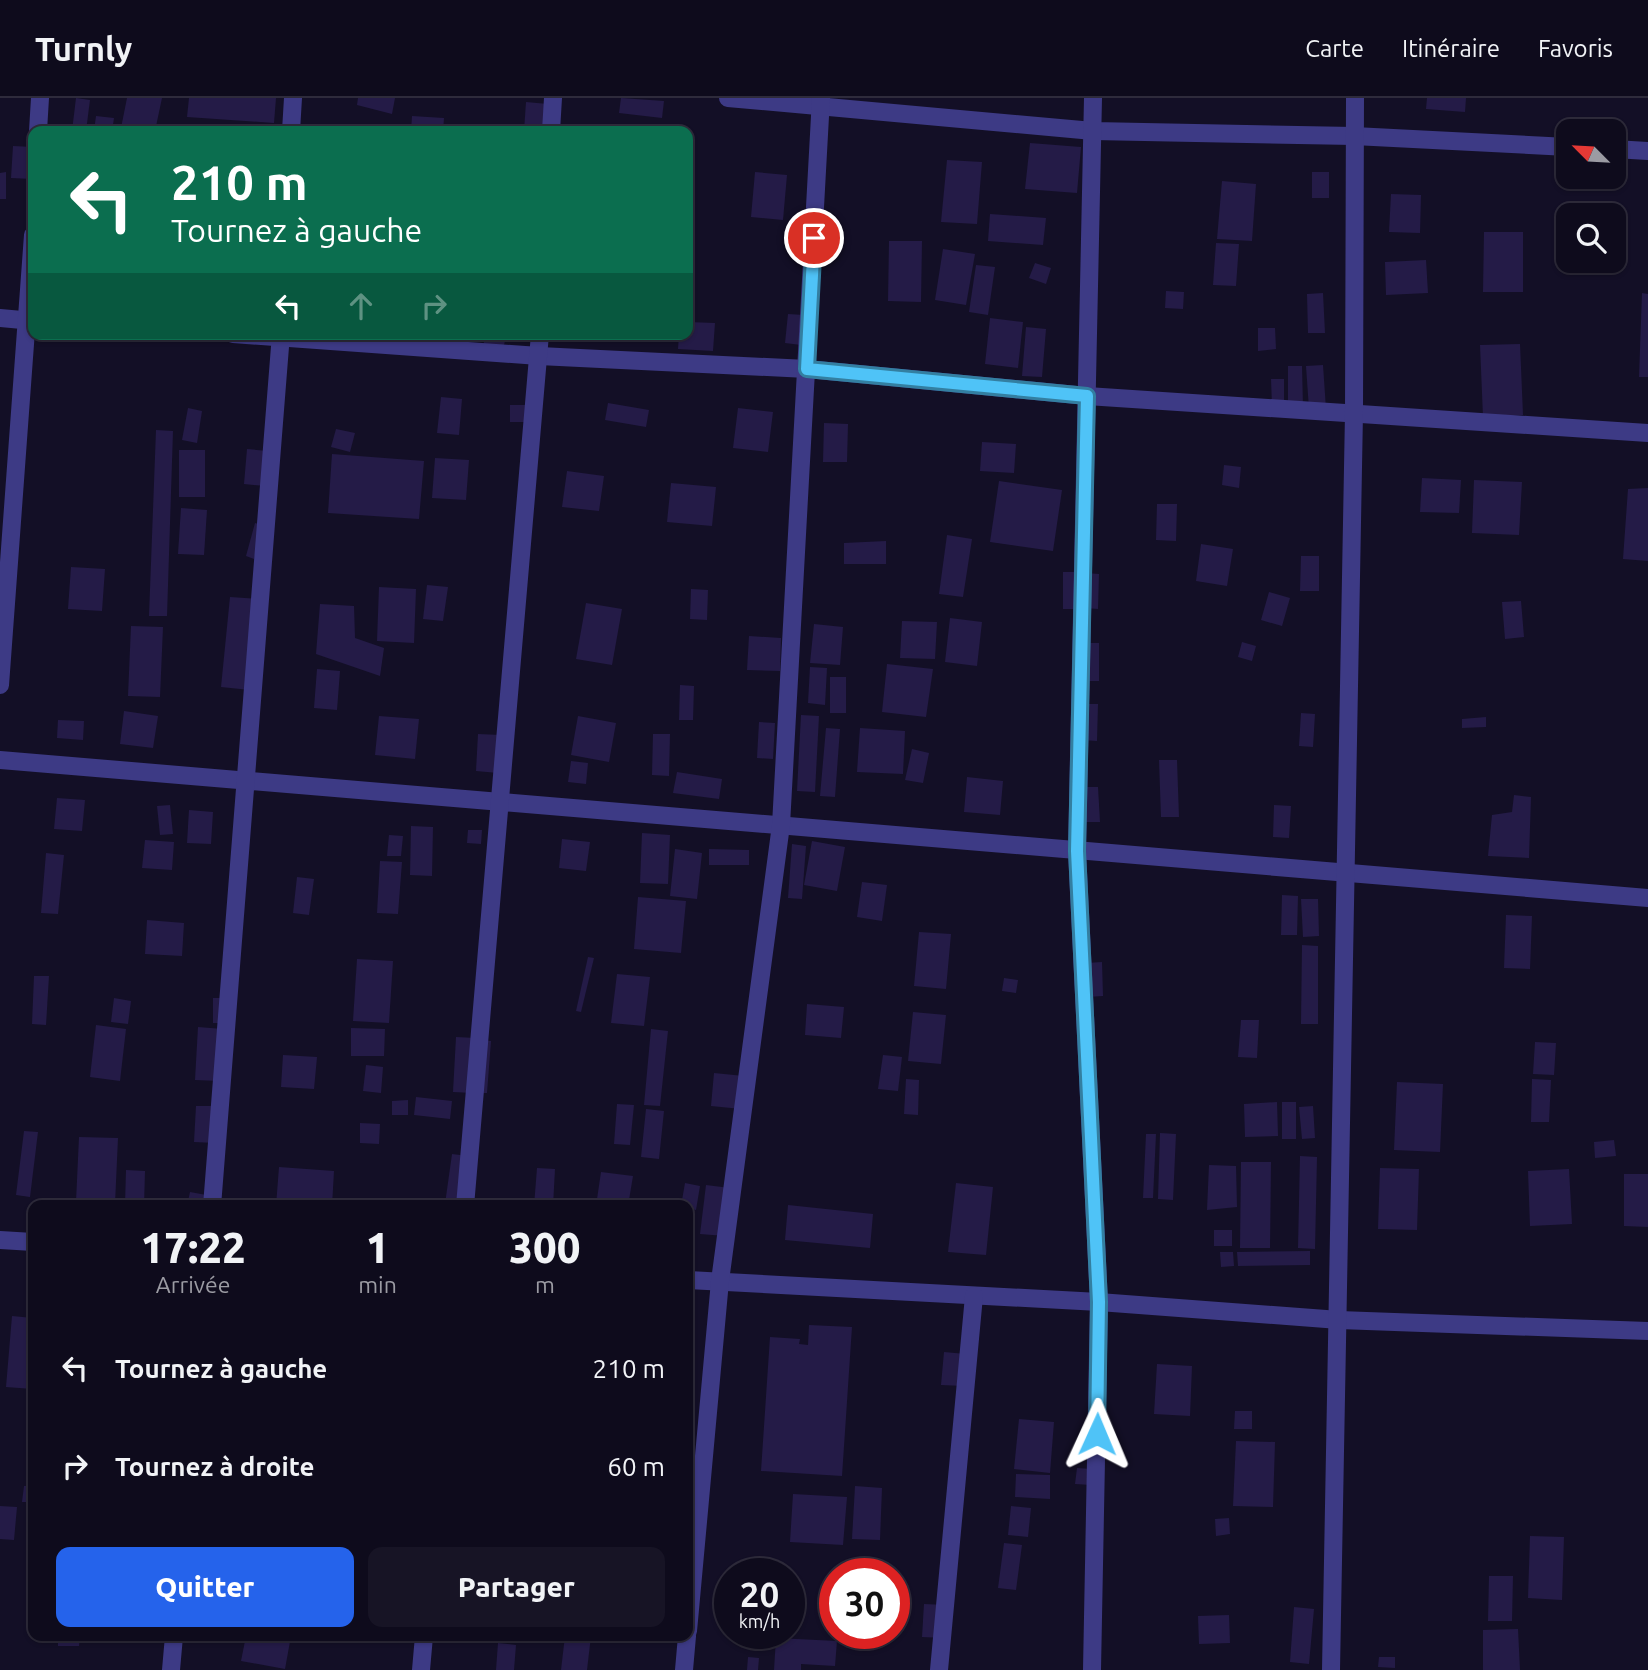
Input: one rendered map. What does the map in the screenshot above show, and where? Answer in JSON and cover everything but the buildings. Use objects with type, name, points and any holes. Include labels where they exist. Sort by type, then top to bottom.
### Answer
[{"type":"street","points":[[38,126],[40,98]]},
{"type":"street","points":[[291,126],[292,98]]},
{"type":"street","points":[[551,126],[553,98]]},
{"type":"street","points":[[728,98],[821,102],[1093,131],[1354,136],[1556,146]]},
{"type":"street","points":[[1092,1670],[1099,1302],[1077,851],[1093,98]]},
{"type":"street","points":[[1331,1670],[1353,413],[1355,98]]},
{"type":"street","points":[[693,1576],[720,1281],[781,825],[821,102]]},
{"type":"street","points":[[1626,150],[1648,151]]},
{"type":"street","points":[[0,318],[28,321]]},
{"type":"street","points":[[0,685],[29,340]]},
{"type":"street","points":[[212,1200],[281,340]]},
{"type":"street","points":[[332,340],[538,356],[807,369],[1087,396],[1648,433]]},
{"type":"street","points":[[466,1200],[539,340]]},
{"type":"street","points":[[0,760],[1648,898]]},
{"type":"street","points":[[0,1240],[28,1242]]},
{"type":"street","points":[[693,1280],[1099,1302],[1339,1320],[1648,1331]]},
{"type":"street","points":[[939,1670],[974,1296]]},
{"type":"street","points":[[171,1670],[174,1641]]},
{"type":"street","points":[[421,1670],[424,1641]]},
{"type":"street","points":[[684,1670],[687,1641]]},
{"type":"route","points":[[814,238],[807,369],[1087,396],[1077,851],[1099,1302],[1097,1434]]}]
